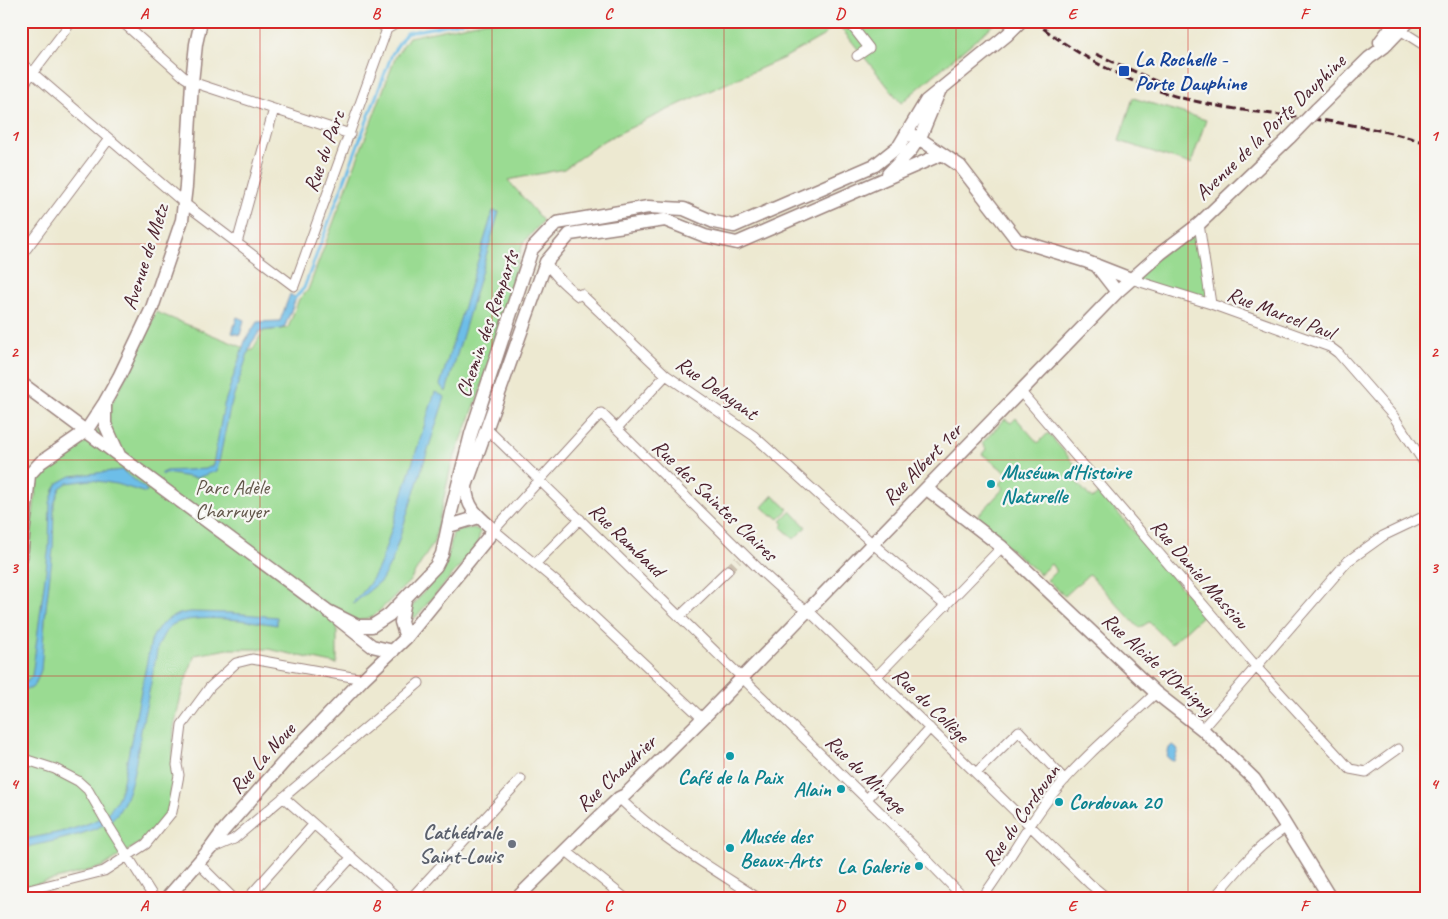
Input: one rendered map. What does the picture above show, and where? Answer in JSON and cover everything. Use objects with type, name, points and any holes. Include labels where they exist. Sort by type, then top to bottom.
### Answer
[{"type":"street","points":[[21,88],[72,21]]},
{"type":"street","points":[[121,21],[192,82],[350,134]]},
{"type":"street","name":"Avenue de Metz","points":[[86,431],[119,377],[152,308],[182,220],[192,82],[196,44],[201,21]]},
{"type":"street","points":[[376,21],[387,29],[401,21]]},
{"type":"street","points":[[848,21],[869,48],[857,56]]},
{"type":"street","name":"Chemin des Remparts","points":[[884,178],[911,150],[913,135],[926,101],[1007,35],[1021,21]]},
{"type":"street","points":[[1400,24],[1427,46]]},
{"type":"street","name":"Avenue de la Porte Dauphine","points":[[1131,279],[1199,224],[1369,58],[1384,47],[1400,24]]},
{"type":"street","name":"Rue du Parc","points":[[237,243],[294,286],[387,29]]},
{"type":"street","points":[[21,63],[184,203],[237,243],[274,109]]},
{"type":"street","points":[[913,135],[960,166],[1017,240],[1096,265],[1131,279]]},
{"type":"street","name":"Chemin des Remparts","points":[[328,611],[358,626],[372,626],[390,615],[436,566],[442,554],[471,434],[532,249],[557,223],[648,207],[684,209],[714,222],[734,226],[875,165],[913,135]]},
{"type":"street","points":[[21,256],[109,138]]},
{"type":"street","name":"Chemin des Remparts","points":[[494,530],[478,517],[468,502],[466,486],[546,262],[570,234],[665,220],[705,236],[737,243],[942,154]]},
{"type":"street","name":"Avenue de la Porte Dauphine","points":[[1199,224],[1211,304]]},
{"type":"street","name":"Rue Delayant","points":[[546,262],[550,270],[578,296],[580,294],[666,375],[754,436],[873,544],[946,606]]},
{"type":"street","points":[[1096,265],[1117,292]]},
{"type":"street","name":"Rue Albert 1er","points":[[743,678],[806,611],[1131,279]]},
{"type":"street","name":"Rue Marcel Paul","points":[[1131,279],[1211,304],[1330,347],[1338,353],[1394,417],[1427,467]]},
{"type":"street","points":[[616,428],[666,375]]},
{"type":"street","points":[[21,383],[328,611],[372,646],[393,651],[406,638],[494,530],[539,480]]},
{"type":"street","name":"Rue Daniel Massiou","points":[[1020,391],[1256,666],[1351,770],[1366,772],[1398,750]]},
{"type":"street","points":[[105,402],[105,424],[119,455]]},
{"type":"street","name":"Rue des Saintes Claires","points":[[539,480],[601,413],[741,557],[806,611]]},
{"type":"street","name":"Rue Rambaud","points":[[486,428],[743,678]]},
{"type":"street","points":[[21,557],[29,476],[41,462],[86,431]]},
{"type":"street","name":"Rue Alcide d'Orbigny","points":[[927,489],[1002,547],[1156,693],[1202,729],[1254,779],[1287,827],[1330,898]]},
{"type":"street","points":[[1202,729],[1247,680],[1256,666],[1348,561],[1383,536],[1427,515]]},
{"type":"street","points":[[449,526],[478,517]]},
{"type":"street","points":[[535,564],[580,519]]},
{"type":"street","points":[[494,530],[580,603],[703,718]]},
{"type":"street","points":[[877,676],[1002,547]]},
{"type":"street","points":[[680,616],[728,570]]},
{"type":"street","points":[[405,600],[401,622],[406,638]]},
{"type":"street","name":"Rue du Collège","points":[[806,611],[813,615],[877,676],[1090,884],[1107,898]]},
{"type":"street","name":"Rue La Noue","points":[[167,898],[210,849],[223,830],[291,754],[363,679],[393,651]]},
{"type":"street","points":[[21,892],[104,871],[146,844],[172,812],[179,775],[177,765],[182,725],[210,688],[236,663],[252,659],[363,679]]},
{"type":"street","name":"Rue Chaudrier","points":[[517,898],[743,678]]},
{"type":"street","name":"Rue du Minage","points":[[743,678],[867,799],[964,898]]},
{"type":"street","points":[[210,849],[234,839],[419,683]]},
{"type":"street","name":"Rue du Cordouan","points":[[982,898],[1000,875],[1047,800],[1077,766],[1156,693]]},
{"type":"street","points":[[867,799],[930,728]]},
{"type":"street","points":[[976,773],[1019,731],[1065,780]]},
{"type":"street","points":[[21,758],[55,769],[78,781],[88,790],[154,898]]},
{"type":"street","points":[[411,898],[521,779]]},
{"type":"street","points":[[283,797],[398,898]]},
{"type":"street","points":[[619,798],[639,817],[758,898]]},
{"type":"street","points":[[248,898],[314,824]]},
{"type":"street","points":[[1214,898],[1252,856],[1287,827]]},
{"type":"street","points":[[566,850],[625,898]]},
{"type":"street","points":[[314,898],[352,857]]},
{"type":"street","points":[[198,863],[233,898]]},
{"type":"green space","name":"Parc Adèle Charruyer","points":[[487,21],[998,21],[901,103],[837,23],[823,36],[784,58],[680,104],[603,141],[564,169],[508,180],[543,221],[523,243],[479,395],[451,466],[434,542],[409,582],[374,616],[337,627],[337,664],[268,649],[228,649],[195,655],[183,687],[174,727],[171,797],[168,812],[143,841],[102,867],[21,888],[21,612],[37,481],[46,466],[59,452],[95,435],[123,382],[156,312],[252,351],[263,331],[288,328],[299,299],[308,290],[396,56],[409,37]]},
{"type":"green space","points":[[1133,98],[1206,120],[1191,164],[1119,141]]},
{"type":"green space","points":[[1199,224],[1211,304],[1131,279]]},
{"type":"green space","points":[[1016,418],[1038,443],[1048,433],[1078,468],[1070,475],[1092,499],[1100,492],[1204,614],[1171,644],[1149,622],[1139,628],[1089,574],[1065,596],[1047,580],[1056,571],[1051,564],[1040,574],[975,519],[1004,488],[1000,484],[1008,474],[982,454],[986,449],[982,443],[1005,419],[1011,423]]},
{"type":"green space","points":[[773,495],[788,509],[779,519],[774,515],[772,516],[762,507]]},
{"type":"green space","points":[[791,511],[806,527],[794,539],[781,527],[784,524],[781,521]]},
{"type":"green space","points":[[474,528],[479,530],[480,533],[477,546],[414,619],[410,609],[446,564],[453,533],[462,529]]},
{"type":"water","points":[[493,211],[499,212],[446,392],[440,385]]},
{"type":"water","points":[[290,294],[296,298],[285,326],[281,329],[260,331],[251,344],[230,408],[217,471],[196,478],[165,473],[163,475],[161,473],[166,471],[206,469],[213,465],[224,405],[245,341],[257,322],[280,321]]},
{"type":"water","points":[[237,317],[244,320],[240,335],[232,333]]},
{"type":"water","points":[[435,392],[445,397],[392,561],[381,581],[353,604],[369,584],[381,562]]},
{"type":"water","points":[[122,470],[147,490],[146,493],[117,484],[91,480],[67,483],[60,488],[54,504],[53,549],[41,670],[35,685],[30,689],[21,689],[21,684],[27,682],[32,676],[49,547],[50,503],[54,490],[58,483],[71,476]]},
{"type":"water","points":[[191,612],[277,617],[277,625],[209,618],[183,621],[171,626],[164,634],[158,646],[133,775],[125,800],[119,811],[112,819],[94,829],[21,848],[21,840],[78,827],[99,819],[112,807],[122,786],[151,641],[154,634],[167,620],[177,615]]},
{"type":"water","points":[[1172,745],[1178,750],[1174,761],[1167,757],[1169,748]]},
{"type":"waterway","points":[[294,299],[304,288],[392,54],[406,33],[466,21]]},
{"type":"tunnel","points":[[728,570],[738,560]]},
{"type":"railway","points":[[1034,21],[1071,48],[1112,71],[1155,90],[1177,97],[1239,109],[1366,128],[1427,143]]},
{"type":"railway","points":[[1096,54],[1162,84]]},
{"type":"place","name":"La Rochelle - Porte Dauphine","points":[[1124,71]]},
{"type":"place","name":"Muséum d'Histoire Naturelle","points":[[991,484]]},
{"type":"place","name":"Café de la Paix","points":[[730,756]]},
{"type":"place","name":"Alain","points":[[841,789]]},
{"type":"place","name":"Cordouan 20","points":[[1059,802]]},
{"type":"place","name":"Cathédrale Saint-Louis","points":[[512,844]]},
{"type":"place","name":"Musée des Beaux-Arts","points":[[730,848]]},
{"type":"place","name":"La Galerie","points":[[919,866]]}]
